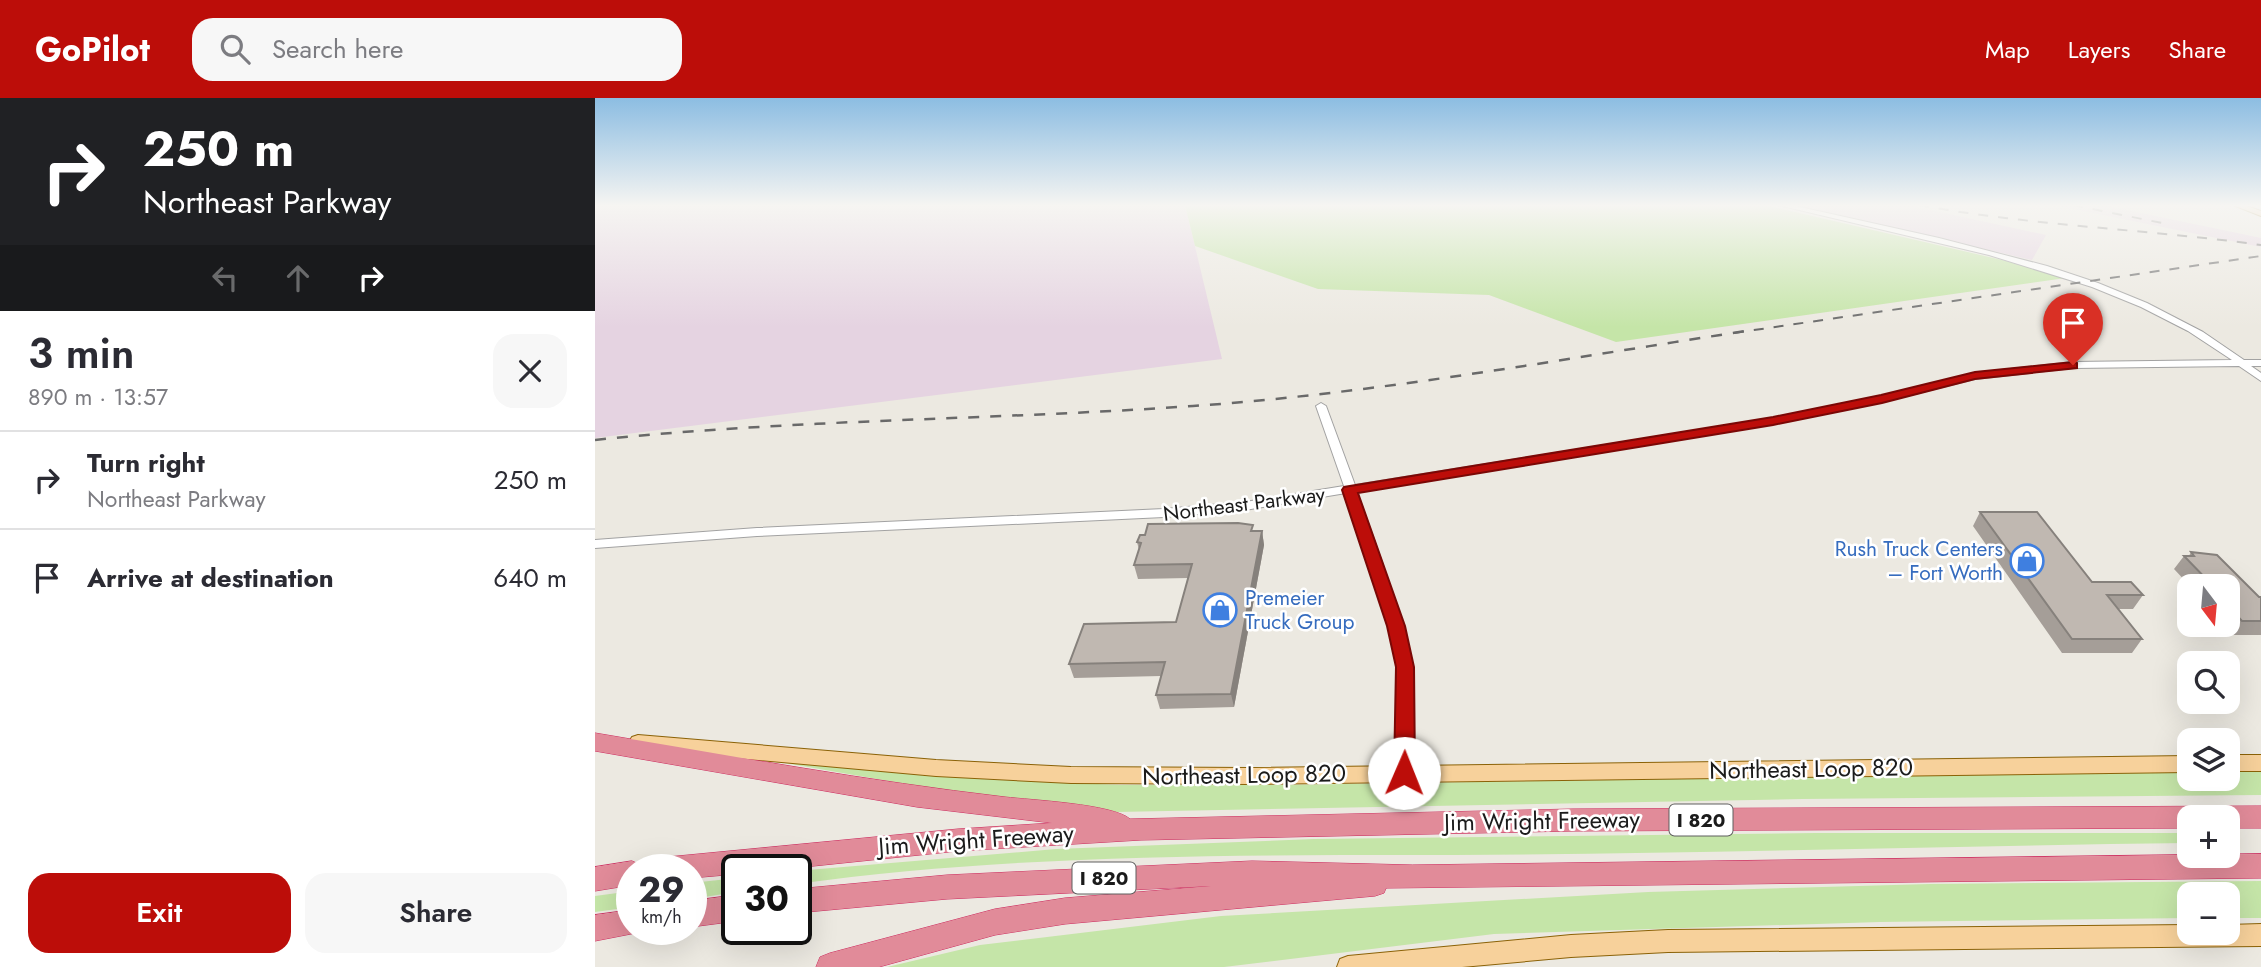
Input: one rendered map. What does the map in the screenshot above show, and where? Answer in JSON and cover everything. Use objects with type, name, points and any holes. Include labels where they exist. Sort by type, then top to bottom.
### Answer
[{"type":"highway","points":[[595,741],[917,797],[1089,817],[1141,828]]},
{"type":"highway","name":"Jim Wright Freeway","points":[[707,865],[958,840],[1141,828],[1573,820],[2261,817]]},
{"type":"highway","name":"Jim Wright Freeway","points":[[812,900],[947,887],[1252,873],[1412,877],[2261,866]]},
{"type":"highway","points":[[595,879],[616,876]]},
{"type":"highway","points":[[830,967],[945,934],[1042,914],[1352,888],[1412,877]]},
{"type":"highway","points":[[595,928],[616,925]]},
{"type":"main road","name":"Northeast Loop 820","points":[[595,741],[717,747],[936,768],[1071,775],[1250,776],[2177,764]]},
{"type":"main road","points":[[2240,763],[2261,763]]},
{"type":"main road","points":[[1348,967],[1571,946],[1668,941],[2261,935]]},
{"type":"street","points":[[1952,246],[2083,280],[2161,313],[2208,339],[2261,378]]},
{"type":"street","name":"Northeast Parkway","points":[[595,544],[701,533],[1159,515],[1274,502],[1773,421],[1882,399],[1975,376],[2073,365],[2261,363]]},
{"type":"street","points":[[1321,406],[1396,626],[1405,667],[1404,773]]},
{"type":"shaded area","points":[[595,246],[1195,246],[1222,359],[595,438]]},
{"type":"shaded area","points":[[1970,246],[2040,246],[2032,260]]},
{"type":"green space","points":[[1195,246],[1940,246],[2028,266],[2066,278],[1616,342],[1489,295],[1318,289]]},
{"type":"green space","points":[[768,760],[983,779],[1121,785],[2177,771],[2177,791],[2240,791],[2240,770],[2261,769],[2261,795],[1802,799],[1116,812],[957,793]]},
{"type":"green space","points":[[1816,833],[2177,833],[2177,843],[1638,853],[1124,858],[960,867],[812,882],[812,870],[1056,849],[1314,839]]},
{"type":"green space","points":[[721,880],[721,894],[707,897],[707,881]]},
{"type":"green space","points":[[2261,881],[2261,918],[2240,918],[2240,882],[2177,882],[2177,918],[1880,922],[1494,934],[1224,967],[887,967],[980,945],[1221,916],[1648,892],[1930,884]]},
{"type":"green space","points":[[616,893],[616,909],[595,912],[595,896]]},
{"type":"building","name":"Rush Truck Centers – Fort Worth","points":[[1980,512],[2037,512],[2092,582],[2131,582],[2143,595],[2107,595],[2142,639],[2072,639]]},
{"type":"building","name":"Premeier Truck Group","points":[[1148,524],[1253,525],[1251,531],[1262,531],[1231,694],[1156,695],[1165,662],[1069,664],[1084,624],[1176,622],[1192,564],[1134,565],[1141,543],[1137,542],[1140,535],[1145,535]]},
{"type":"building","points":[[2191,552],[2217,555],[2236,574],[2201,574],[2184,556],[2194,556]]},
{"type":"building","points":[[2240,578],[2261,597],[2261,621],[2242,621]]},
{"type":"railway","points":[[1734,333],[2261,256]]},
{"type":"railway","points":[[595,440],[744,428],[1118,411],[1263,400],[1470,374],[1746,331]]},
{"type":"place","name":"Rush Truck Centers – Fort Worth","points":[[2027,561]]},
{"type":"place","name":"Premeier Truck Group","points":[[1220,610]]},
{"type":"route","points":[[1404,773],[1405,667],[1396,626],[1376,562],[1349,490],[1773,421],[1882,399],[1945,381],[2073,365]]}]
